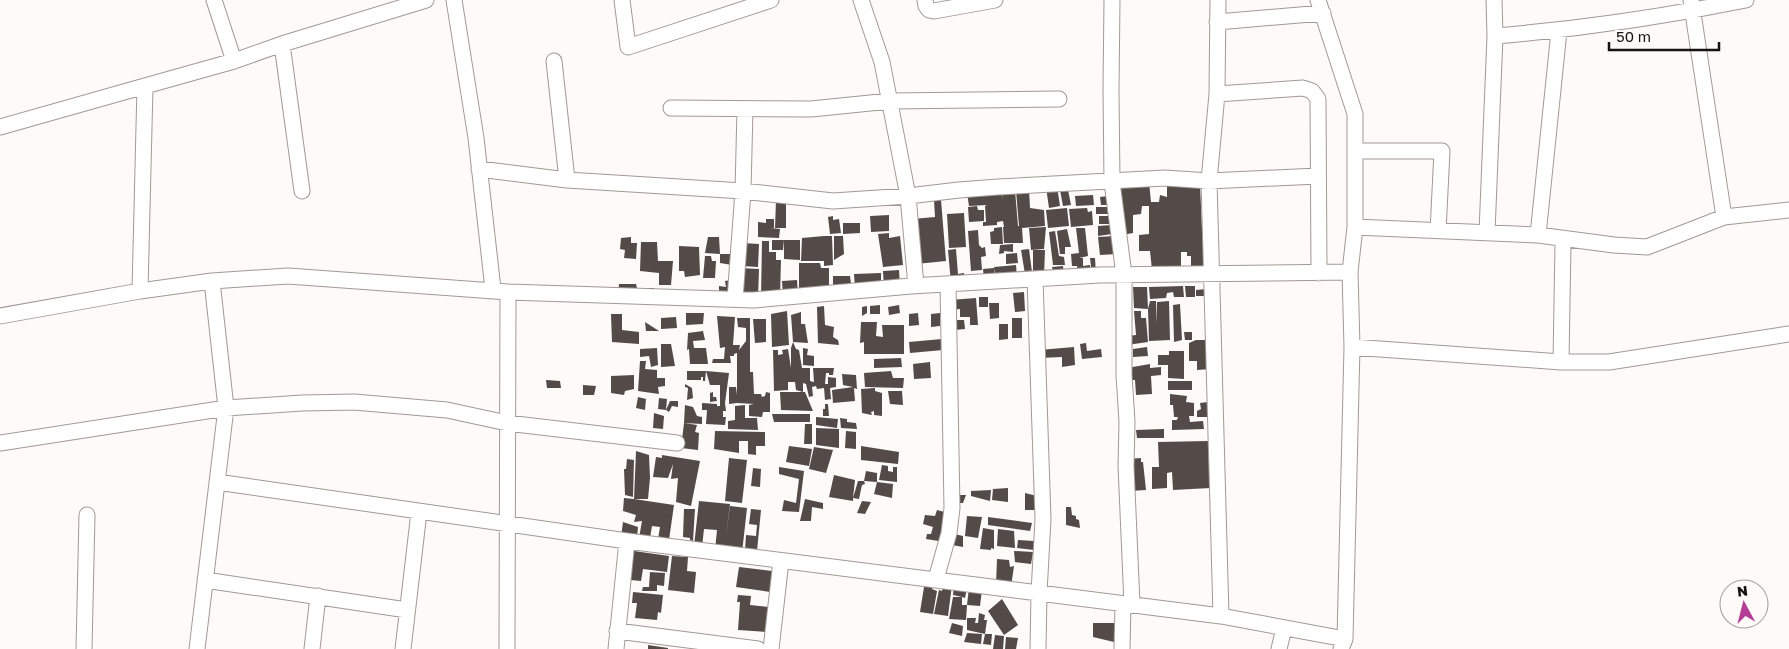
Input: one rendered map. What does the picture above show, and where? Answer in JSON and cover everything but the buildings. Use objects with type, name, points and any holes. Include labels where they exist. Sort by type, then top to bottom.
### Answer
[{"type":"street","points":[[214,0],[234,61]]},
{"type":"street","points":[[0,127],[234,61],[282,44],[426,0]]},
{"type":"street","points":[[454,0],[479,169],[500,290],[507,423],[507,649]]},
{"type":"street","points":[[622,0],[628,47],[772,0]]},
{"type":"street","points":[[861,0],[882,62],[890,101],[908,196],[916,286]]},
{"type":"street","points":[[925,0],[929,10],[934,11],[975,2],[995,0]]},
{"type":"street","points":[[1112,0],[1112,182],[1124,275],[1124,375],[1127,422],[1127,604],[1122,649]]},
{"type":"street","points":[[1218,0],[1217,94],[1209,181],[1210,274],[1221,616]]},
{"type":"street","points":[[1487,232],[1495,36],[1494,0]]},
{"type":"street","points":[[1495,36],[1559,31],[1692,5],[1746,0]]},
{"type":"street","points":[[1692,5],[1724,216]]},
{"type":"street","points":[[217,482],[627,541],[1221,616],[1284,628],[1343,644],[1352,347],[1350,272],[1355,227],[1356,114],[1320,6],[1217,22]]},
{"type":"street","points":[[1538,235],[1559,31]]},
{"type":"street","points":[[282,44],[302,190]]},
{"type":"street","points":[[554,61],[567,180]]},
{"type":"street","points":[[140,291],[145,86]]},
{"type":"street","points":[[1217,94],[1303,88],[1312,91],[1318,99],[1320,272]]},
{"type":"street","points":[[671,108],[811,109],[890,101],[1059,98]]},
{"type":"street","points":[[735,299],[743,191],[745,109]]},
{"type":"street","points":[[1355,151],[1442,152],[1438,230]]},
{"type":"street","points":[[479,169],[567,180],[743,191],[834,201],[998,187],[1165,178],[1209,181],[1318,176]]},
{"type":"street","points":[[1355,227],[1538,235],[1614,245],[1647,247],[1724,216],[1789,210]]},
{"type":"street","points":[[1561,239],[1563,244],[1561,362]]},
{"type":"street","points":[[0,316],[140,291],[212,281],[288,276],[500,290],[754,300],[916,286],[1035,279],[1124,275],[1350,272]]},
{"type":"street","points":[[1035,279],[1043,519],[1038,649]]},
{"type":"street","points":[[196,649],[226,408],[212,281]]},
{"type":"street","points":[[936,579],[949,533],[952,508],[948,284]]},
{"type":"street","points":[[1352,347],[1561,362],[1609,362],[1789,334]]},
{"type":"street","points":[[0,442],[226,408],[354,402],[447,410],[507,423],[677,443]]},
{"type":"street","points":[[402,649],[419,512]]},
{"type":"street","points":[[84,649],[87,515]]},
{"type":"street","points":[[616,649],[627,541]]},
{"type":"street","points":[[771,649],[781,561]]},
{"type":"street","points":[[205,580],[408,610]]},
{"type":"street","points":[[312,649],[318,596]]},
{"type":"street","points":[[1279,649],[1284,628]]},
{"type":"street","points":[[617,631],[691,645],[758,649]]}]
